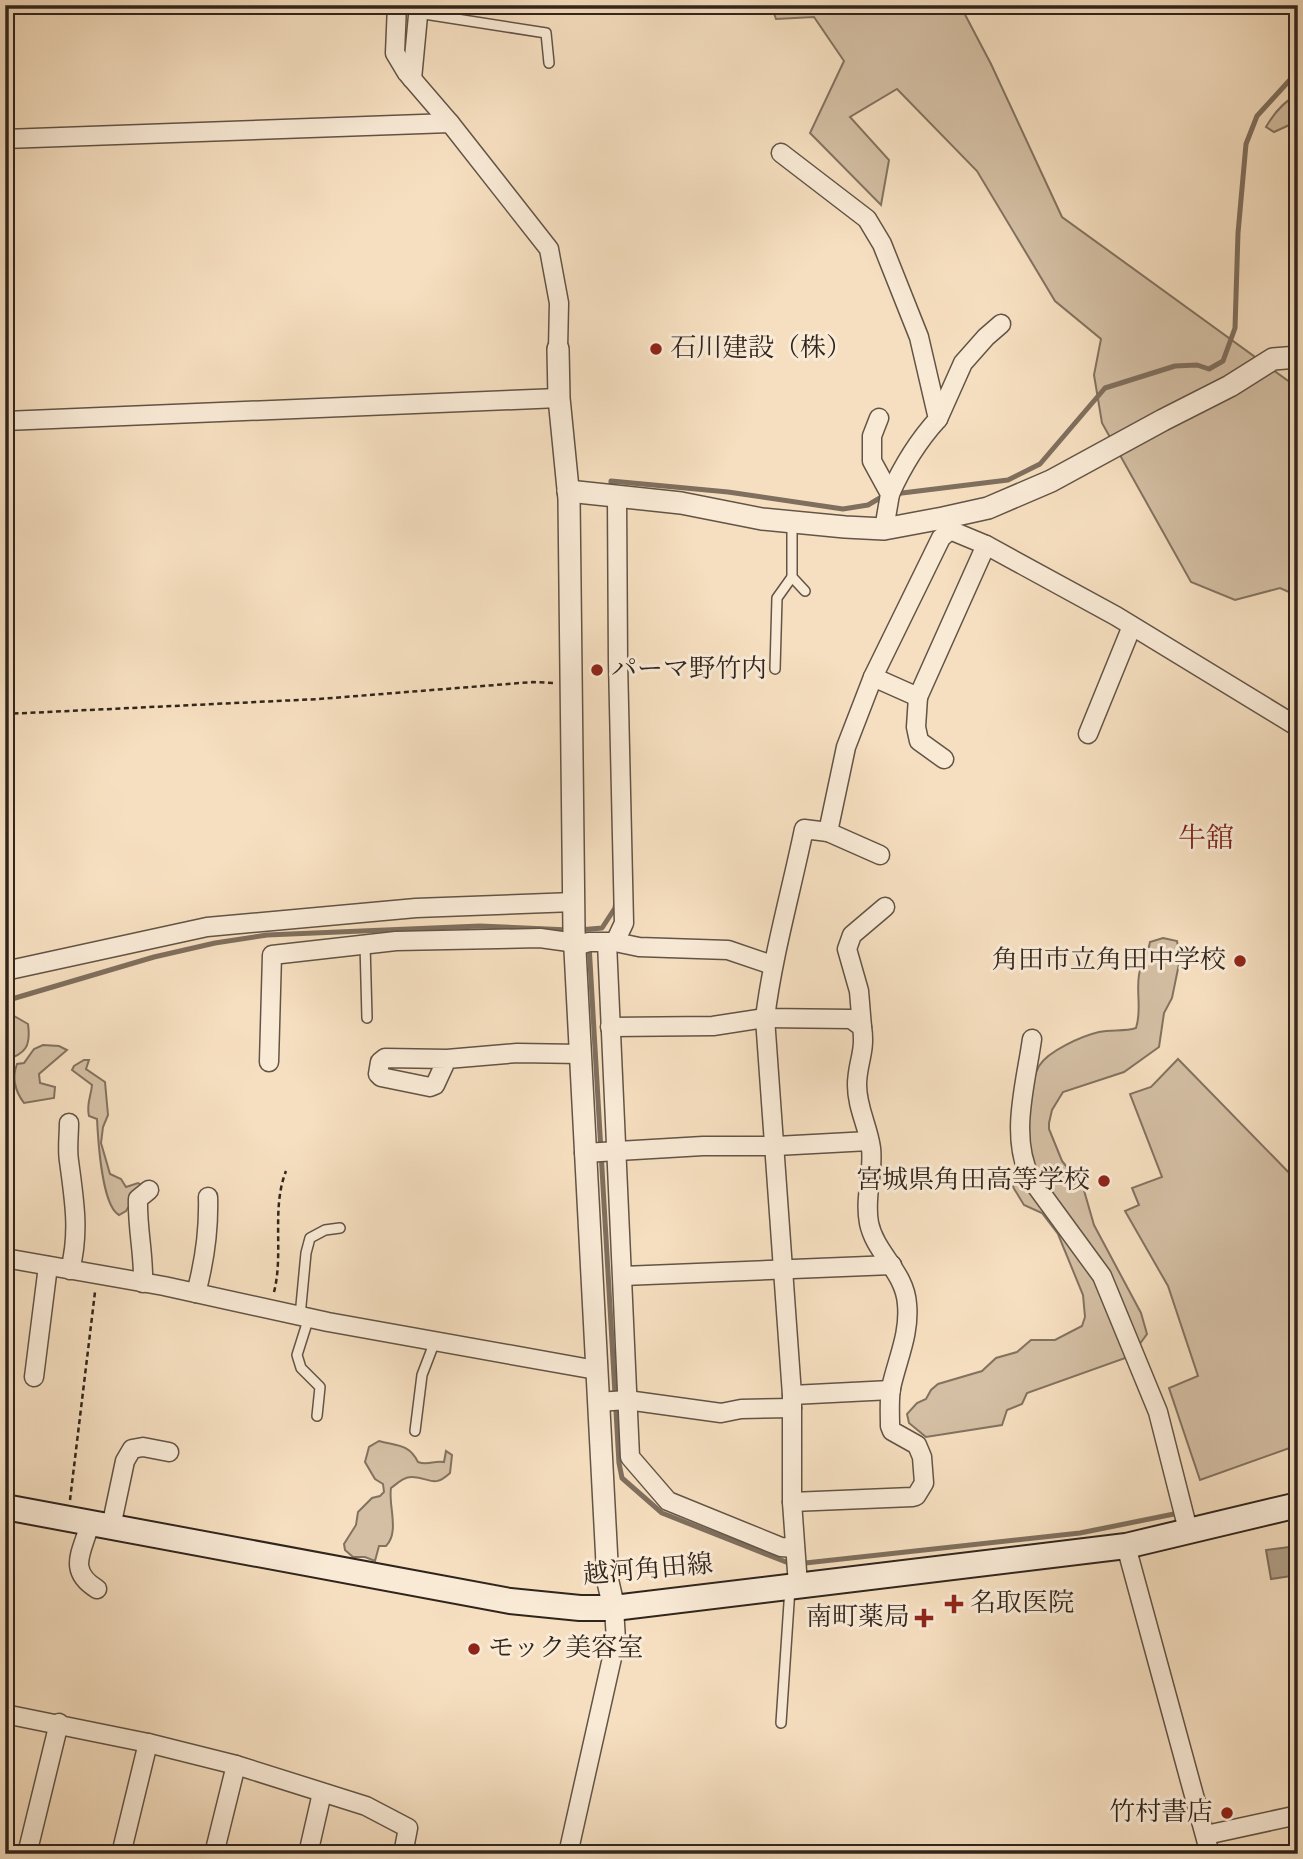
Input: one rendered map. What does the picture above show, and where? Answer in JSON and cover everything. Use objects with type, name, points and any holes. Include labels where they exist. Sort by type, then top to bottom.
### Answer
[{"type":"main road","name":"越河角田線","points":[[5,1507],[510,1601],[580,1608],[614,1608],[1126,1546],[1298,1505]]},
{"type":"street","points":[[397,5],[395,54],[412,79],[549,249],[559,303],[559,398],[568,491],[574,902],[584,1153],[608,1582],[614,1608],[616,1640],[571,1853]]},
{"type":"street","points":[[412,79],[418,9]]},
{"type":"street","points":[[5,139],[450,123]]},
{"type":"street","points":[[781,153],[867,219],[882,243],[919,337],[938,419]]},
{"type":"street","points":[[884,529],[890,494],[903,464],[938,419],[963,363],[1001,324]]},
{"type":"street","points":[[568,491],[681,503],[762,519],[792,522],[884,529],[946,524],[1051,481],[1230,386],[1273,359],[1298,357]]},
{"type":"street","points":[[5,421],[559,398]]},
{"type":"street","points":[[879,418],[872,436],[872,461],[890,494]]},
{"type":"street","points":[[617,497],[618,662],[625,874],[624,923],[611,943],[610,1027],[624,1276],[629,1457],[668,1501],[781,1547],[795,1548]]},
{"type":"street","points":[[946,524],[1132,626],[1298,727]]},
{"type":"street","points":[[828,832],[846,747],[873,677],[946,524]]},
{"type":"street","points":[[944,759],[919,741],[916,727],[918,696],[986,545]]},
{"type":"street","points":[[1088,734],[1132,626]]},
{"type":"street","points":[[873,677],[918,696]]},
{"type":"street","points":[[794,1585],[792,1401],[765,1018],[772,965],[791,894],[804,829],[828,832],[880,855]]},
{"type":"street","points":[[5,971],[206,927],[416,908],[574,902]]},
{"type":"street","points":[[792,1502],[916,1496],[924,1483],[922,1457],[917,1445],[891,1429],[891,1390],[904,1339],[908,1306],[905,1289],[873,1237],[869,1223],[867,1207],[871,1162],[869,1141],[858,1104],[857,1082],[864,1050],[859,991],[847,949],[852,936],[885,907]]},
{"type":"street","points":[[269,1062],[272,955],[396,941],[540,938],[576,945],[589,942],[639,947],[728,950],[772,965]]},
{"type":"street","points":[[610,1027],[713,1026],[765,1018],[851,1019],[862,1027]]},
{"type":"street","points":[[1032,1039],[1020,1123],[1024,1165],[1102,1276],[1158,1412],[1188,1530]]},
{"type":"street","points":[[447,1059],[517,1053],[581,1054]]},
{"type":"street","points":[[69,1123],[69,1159],[77,1224],[75,1252],[70,1270]]},
{"type":"street","points":[[584,1153],[869,1141]]},
{"type":"street","points":[[143,1283],[144,1259],[137,1221],[138,1199],[149,1190]]},
{"type":"street","points":[[196,1293],[206,1258],[209,1232],[208,1196]]},
{"type":"street","points":[[5,1258],[196,1293],[305,1317],[596,1370]]},
{"type":"street","points":[[624,1276],[892,1265]]},
{"type":"street","points":[[34,1377],[48,1266]]},
{"type":"street","points":[[597,1402],[627,1401],[721,1413],[792,1401],[891,1390]]},
{"type":"street","points":[[97,1589],[79,1573],[77,1559],[83,1548],[89,1523],[132,1449],[143,1447],[169,1451]]},
{"type":"street","points":[[1126,1546],[1207,1849],[1298,1815]]},
{"type":"street","points":[[5,1714],[59,1723],[236,1765],[366,1806],[408,1828],[403,1854]]},
{"type":"street","points":[[27,1854],[59,1723]]},
{"type":"street","points":[[121,1854],[149,1743]]},
{"type":"street","points":[[214,1854],[236,1765]]},
{"type":"street","points":[[308,1854],[322,1793]]},
{"type":"lane","points":[[418,9],[546,33],[549,63]]},
{"type":"lane","points":[[775,669],[777,598],[792,577],[792,522]]},
{"type":"lane","points":[[792,577],[806,591]]},
{"type":"lane","points":[[365,944],[367,1018]]},
{"type":"lane","points":[[317,1416],[320,1387],[300,1368],[297,1355],[305,1317],[306,1253],[310,1238],[325,1230],[340,1228]]},
{"type":"lane","points":[[415,1431],[422,1375],[435,1341]]},
{"type":"lane","points":[[781,1723],[794,1585]]},
{"type":"path","points":[[5,714],[319,699],[533,682],[572,684]]},
{"type":"path","points":[[270,1309],[279,1264],[277,1236],[282,1181],[286,1171]]},
{"type":"path","points":[[89,1523],[97,1274]]},
{"type":"shaded area","points":[[771,5],[960,5],[991,64],[1062,217],[1298,388],[1298,596],[1280,588],[1235,600],[1191,582],[1102,423],[1094,375],[1101,339],[1055,301],[977,171],[897,89],[850,117],[889,160],[881,205],[810,133],[844,61],[814,17],[776,19]]},
{"type":"shaded area","points":[[1298,94],[1298,121],[1274,132],[1266,127],[1279,108]]},
{"type":"shaded area","points":[[1163,938],[1177,941],[1180,959],[1172,998],[1164,1013],[1159,1047],[1124,1072],[1063,1092],[1052,1110],[1049,1123],[1062,1161],[1083,1187],[1094,1225],[1141,1313],[1147,1334],[1131,1356],[1027,1393],[1022,1404],[1007,1410],[1002,1425],[926,1437],[909,1423],[907,1414],[917,1403],[926,1399],[938,1384],[982,1371],[996,1358],[1017,1352],[1031,1340],[1055,1340],[1082,1326],[1085,1317],[1083,1295],[1058,1234],[1042,1213],[1024,1205],[1013,1187],[1020,1171],[1031,1167],[1027,1135],[1031,1090],[1039,1066],[1057,1050],[1099,1032],[1136,1028],[1140,972],[1150,942]]},
{"type":"shaded area","points":[[14,1016],[28,1024],[28,1043],[18,1055],[5,1060],[5,1017]]},
{"type":"shaded area","points":[[43,1045],[59,1046],[67,1050],[39,1074],[40,1083],[55,1087],[54,1098],[24,1103],[15,1084],[17,1064],[24,1063],[34,1049]]},
{"type":"shaded area","points":[[1178,1059],[1298,1182],[1298,1445],[1200,1480],[1169,1388],[1198,1376],[1168,1286],[1125,1211],[1139,1205],[1132,1188],[1162,1177],[1130,1094],[1151,1087]]},
{"type":"shaded area","points":[[84,1060],[89,1060],[86,1069],[105,1082],[108,1115],[101,1143],[110,1174],[121,1179],[126,1187],[138,1183],[142,1185],[126,1211],[119,1215],[113,1209],[105,1186],[97,1119],[89,1116],[88,1112],[92,1085],[72,1070]]},
{"type":"shaded area","points":[[379,1441],[407,1449],[422,1463],[444,1462],[446,1451],[452,1455],[450,1473],[444,1478],[431,1481],[409,1477],[391,1488],[392,1533],[386,1546],[379,1546],[375,1561],[365,1557],[353,1557],[345,1550],[344,1544],[356,1525],[358,1512],[372,1498],[384,1492],[383,1484],[375,1479],[365,1462],[369,1447]]},
{"type":"shaded area","points":[[1298,1546],[1298,1575],[1271,1579],[1266,1550]]},
{"type":"waterway","points":[[894,494],[1008,480],[1040,464],[1105,388],[1175,366],[1197,365],[1209,369],[1223,361],[1235,328],[1238,233],[1246,144],[1257,116],[1298,71]]},
{"type":"waterway","points":[[611,490],[611,481],[728,492],[843,509],[868,505],[885,495]]},
{"type":"waterway","points":[[579,930],[602,928],[616,902]]},
{"type":"waterway","points":[[5,1001],[154,957],[267,935],[480,926],[569,930]]},
{"type":"waterway","points":[[589,944],[622,1478],[662,1513],[796,1564],[1080,1533],[1174,1514]]},
{"type":"place","name":"石川建設（株）","points":[[656,349]]},
{"type":"place","name":"パーマ野竹内","points":[[597,670]]},
{"type":"place","name":"角田市立角田中学校","points":[[1240,961]]},
{"type":"place","name":"宮城県角田高等学校","points":[[1104,1181]]},
{"type":"place","name":"名取医院","points":[[954,1604]]},
{"type":"place","name":"南町薬局","points":[[924,1618]]},
{"type":"place","name":"モック美容室","points":[[474,1649]]},
{"type":"place","name":"竹村書店","points":[[1227,1813]]},
{"type":"district","name":"牛舘","points":[[1206,840]]}]
